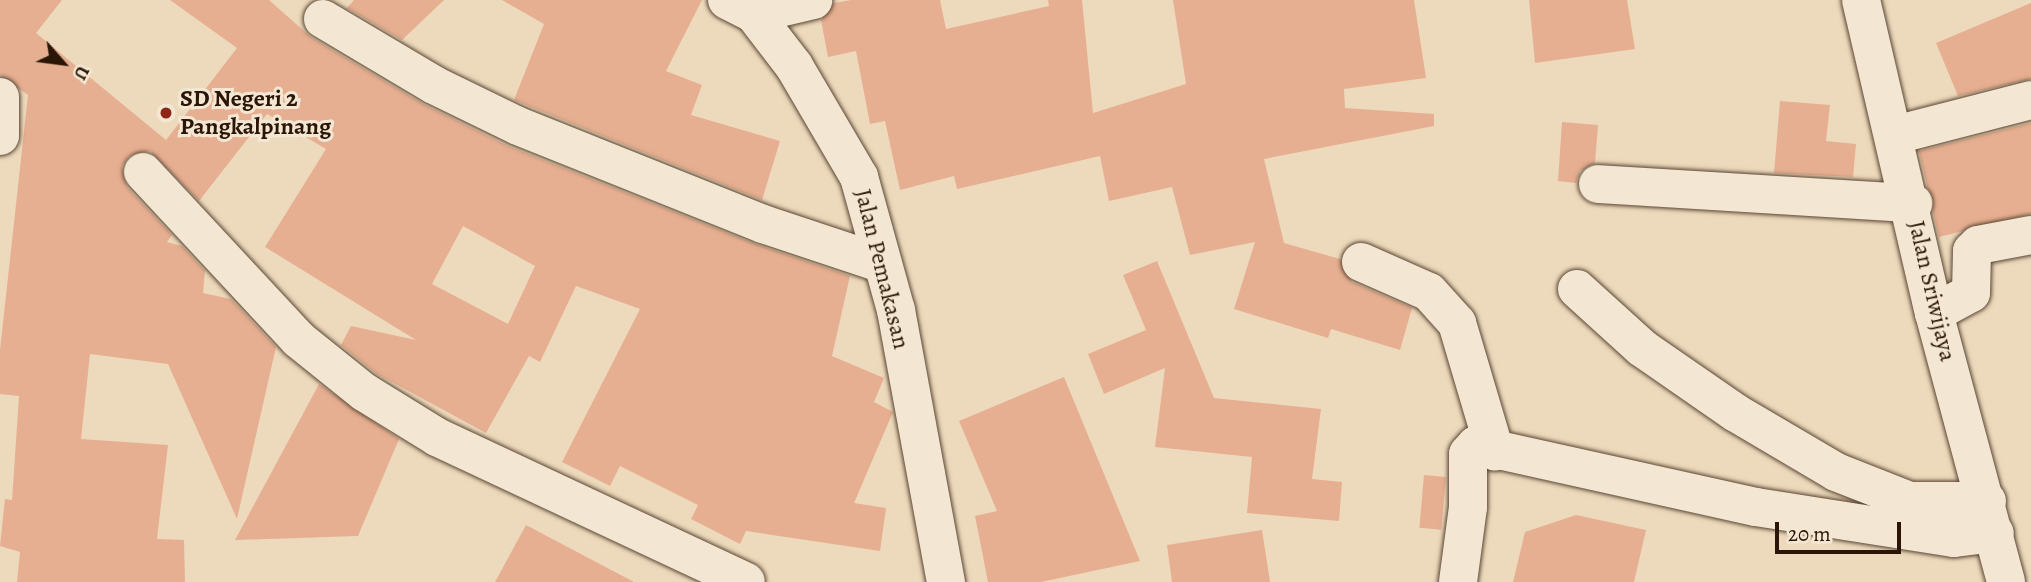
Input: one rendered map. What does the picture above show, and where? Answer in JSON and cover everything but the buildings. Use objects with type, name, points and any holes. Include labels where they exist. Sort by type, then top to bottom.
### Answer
[{"type":"street","points":[[741,7],[813,0]]},
{"type":"street","name":"Jalan Sriwijaya","points":[[1861,0],[1913,203],[1934,313],[1991,517],[2006,582]]},
{"type":"street","name":"Jalan Pemakasan","points":[[741,7],[794,66],[853,167],[883,264],[946,582]]},
{"type":"street","points":[[323,19],[433,85],[518,126],[763,224],[883,264]]},
{"type":"street","points":[[0,97],[0,136]]},
{"type":"street","points":[[1895,135],[2031,100]]},
{"type":"street","points":[[143,172],[298,339],[364,392],[437,437],[746,582]]},
{"type":"street","points":[[1598,184],[1913,203]]},
{"type":"street","points":[[1934,313],[1971,293],[1972,251],[1978,245],[2031,235]]},
{"type":"street","points":[[1361,262],[1429,292],[1457,323],[1495,450]]},
{"type":"street","points":[[1577,289],[1642,348],[1736,414],[1836,472],[1910,501],[1991,517]]},
{"type":"street","points":[[1458,582],[1468,507],[1468,454],[1476,445],[1756,507],[1954,538],[1991,517]]},
{"type":"place","name":"SD Negeri 2 Pangkalpinang","points":[[166,113]]}]
